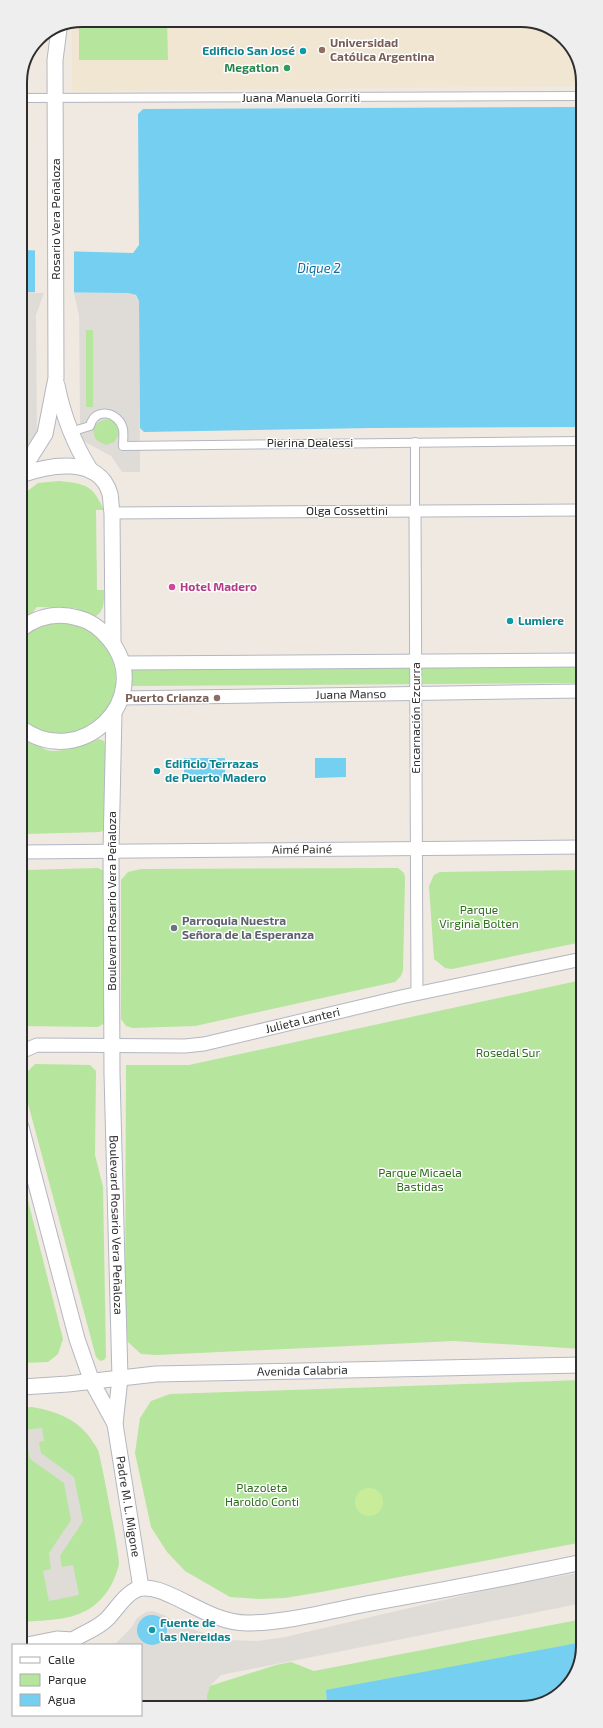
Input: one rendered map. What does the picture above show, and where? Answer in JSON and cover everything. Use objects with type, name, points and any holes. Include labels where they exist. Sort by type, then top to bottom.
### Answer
[{"type":"main road","name":"Rosario Vera Peñaloza","points":[[59,32],[56,60],[56,378],[59,395],[70,432],[80,454],[91,471]]},
{"type":"main road","name":"Rosario Vera Peñaloza","points":[[52,36],[56,60]]},
{"type":"main road","name":"Rosario Vera Peñaloza","points":[[27,463],[45,434],[56,378]]},
{"type":"main road","points":[[27,472],[52,466],[73,466],[91,471],[101,478],[109,493],[112,513],[113,643]]},
{"type":"main road","points":[[27,625],[48,616],[70,616],[92,624],[102,631],[113,643],[122,663],[123,680],[120,698],[108,721],[81,739],[71,741],[49,741],[38,738],[27,732]]},
{"type":"main road","name":"Boulevard Rosario Vera Peñaloza","points":[[114,712],[111,851],[112,1045],[120,1378],[115,1424]]},
{"type":"main road","points":[[27,1146],[77,1339],[92,1382],[115,1424]]},
{"type":"main road","name":"Avenida Calabria","points":[[27,1387],[92,1382],[156,1374],[576,1365]]},
{"type":"main road","name":"Padre M. L. Migone","points":[[115,1424],[141,1588]]},
{"type":"main road","points":[[27,1644],[57,1638],[69,1642],[102,1624],[126,1598],[135,1590],[141,1588],[167,1593],[225,1620],[236,1623],[257,1623],[337,1610],[576,1563]]},
{"type":"street","name":"Juana Manuela Gorriti","points":[[27,98],[576,96]]},
{"type":"street","name":"Pierina Dealessi","points":[[70,432],[90,426],[92,419],[96,415],[103,414],[111,415],[119,421],[124,430],[123,446],[576,441]]},
{"type":"street","name":"Encarnación Ezcurra","points":[[415,442],[417,994]]},
{"type":"street","name":"Olga Cossettini","points":[[112,513],[576,510]]},
{"type":"street","points":[[122,663],[576,660]]},
{"type":"street","name":"Juana Manso","points":[[120,698],[576,691]]},
{"type":"street","name":"Aimé Painé","points":[[27,852],[576,847]]},
{"type":"street","name":"Julieta Lanteri","points":[[27,1049],[37,1045],[185,1046],[204,1044],[417,994],[576,960]]},
{"type":"shaded area","name":"Universidad Católica Argentina","points":[[82,27],[525,27],[549,34],[565,48],[572,61],[576,75],[576,86],[72,91],[72,28]]},
{"type":"shaded area","points":[[27,292],[44,293],[36,315],[37,435],[33,441],[27,444]]},
{"type":"shaded area","points":[[74,293],[128,293],[135,295],[139,301],[140,472],[122,472],[111,456],[85,442],[81,436],[79,315]],"holes":[[[86,330],[93,330],[93,407],[86,407]],[[108,419],[115,422],[118,426],[119,435],[114,442],[106,445],[95,438],[93,431],[94,427],[100,421]]]},
{"type":"shaded area","points":[[42,1428],[44,1441],[39,1442],[41,1453],[74,1477],[83,1521],[60,1556],[62,1567],[73,1565],[79,1595],[49,1601],[43,1571],[51,1569],[49,1553],[71,1520],[64,1483],[30,1459],[27,1445],[27,1430]]},
{"type":"shaded area","points":[[576,1573],[576,1604],[221,1675],[210,1686],[207,1701],[142,1701],[142,1644],[115,1644],[131,1628],[137,1618],[146,1612],[152,1611],[164,1615],[185,1627],[227,1640],[258,1641],[285,1637],[508,1585]]},
{"type":"green space","points":[[79,27],[167,27],[168,60],[79,60]]},
{"type":"green space","points":[[86,330],[93,330],[93,407],[86,407]]},
{"type":"green space","points":[[106,419],[115,423],[119,432],[115,441],[106,445],[97,441],[93,432],[97,423]]},
{"type":"green space","points":[[59,481],[76,483],[87,487],[96,495],[104,510],[96,510],[97,590],[104,590],[104,599],[102,610],[92,618],[75,608],[37,607],[27,619],[27,491],[38,483]]},
{"type":"green space","points":[[59,622],[81,626],[102,642],[111,656],[115,671],[115,687],[111,702],[104,715],[93,726],[79,734],[63,737],[57,736],[27,725],[27,634],[43,626]]},
{"type":"green space","points":[[576,666],[576,683],[129,686],[129,669]]},
{"type":"green space","points":[[99,739],[104,741],[106,747],[105,830],[100,832],[27,834],[27,740],[44,749],[53,751],[73,748]]},
{"type":"green space","points":[[98,868],[104,871],[107,877],[105,1023],[98,1027],[27,1026],[27,870]]},
{"type":"green space","points":[[398,868],[404,873],[405,878],[403,970],[401,976],[395,982],[195,1026],[133,1028],[126,1026],[121,1019],[121,880],[128,872],[141,869]]},
{"type":"green space","name":"Parque Virginia Bolten","points":[[576,870],[576,943],[452,969],[445,968],[434,959],[429,886],[434,875],[440,872]]},
{"type":"green space","name":"Parque Micaela Bastidas","points":[[576,981],[576,1349],[454,1341],[157,1355],[141,1354],[128,1342],[125,1328],[126,1065],[189,1065]]},
{"type":"green space","points":[[35,1064],[90,1065],[96,1071],[95,1155],[103,1187],[106,1357],[104,1360],[100,1361],[96,1357],[27,1100],[28,1071]]},
{"type":"green space","points":[[27,1197],[63,1339],[58,1354],[48,1362],[27,1363]]},
{"type":"green space","name":"Plazoleta Haroldo Conti","points":[[576,1380],[576,1543],[285,1598],[258,1599],[230,1597],[185,1571],[167,1552],[151,1527],[135,1453],[140,1418],[151,1401],[170,1394]]},
{"type":"green space","points":[[32,1407],[48,1411],[69,1419],[88,1435],[98,1450],[117,1545],[119,1564],[114,1580],[108,1590],[97,1603],[89,1609],[62,1618],[27,1622],[27,1408]]},
{"type":"green space","points":[[369,1488],[379,1492],[383,1502],[379,1512],[369,1516],[359,1512],[355,1502],[359,1492]]},
{"type":"green space","points":[[576,1620],[575,1657],[569,1674],[561,1684],[326,1691],[327,1701],[163,1701],[276,1665],[291,1662],[314,1671]]},
{"type":"water","name":"Dique 2","points":[[576,107],[576,427],[372,428],[144,432],[140,428],[139,301],[136,295],[128,293],[27,292],[27,250],[133,253],[139,245],[138,114],[143,109]]},
{"type":"water","points":[[184,758],[225,758],[225,778],[184,778]]},
{"type":"water","points":[[315,758],[346,758],[346,777],[315,778]]},
{"type":"water","name":"Fuente de las Nereidas","points":[[152,1615],[158,1616],[166,1624],[166,1636],[158,1644],[152,1645],[146,1644],[138,1636],[137,1630],[138,1624],[146,1616]]},
{"type":"water","points":[[576,1643],[573,1664],[565,1680],[552,1692],[528,1701],[327,1701],[326,1690]]},
{"type":"pier","points":[[35,248],[74,249],[74,293],[35,293]]},
{"type":"place","name":"Universidad Católica Argentina","points":[[322,50]]},
{"type":"place","name":"Edificio San José","points":[[303,51]]},
{"type":"place","name":"Megatlon","points":[[287,68]]},
{"type":"place","name":"Hotel Madero","points":[[172,587]]},
{"type":"place","name":"Lumiere","points":[[510,621]]},
{"type":"place","name":"Puerto Crianza","points":[[217,698]]},
{"type":"place","name":"Edificio Terrazas de Puerto Madero","points":[[157,771]]},
{"type":"place","name":"Parroquia Nuestra Señora de la Esperanza","points":[[174,928]]},
{"type":"place","name":"Fuente de las Nereidas","points":[[152,1630]]},
{"type":"park label","name":"Rosedal Sur","points":[[508,1053]]}]
